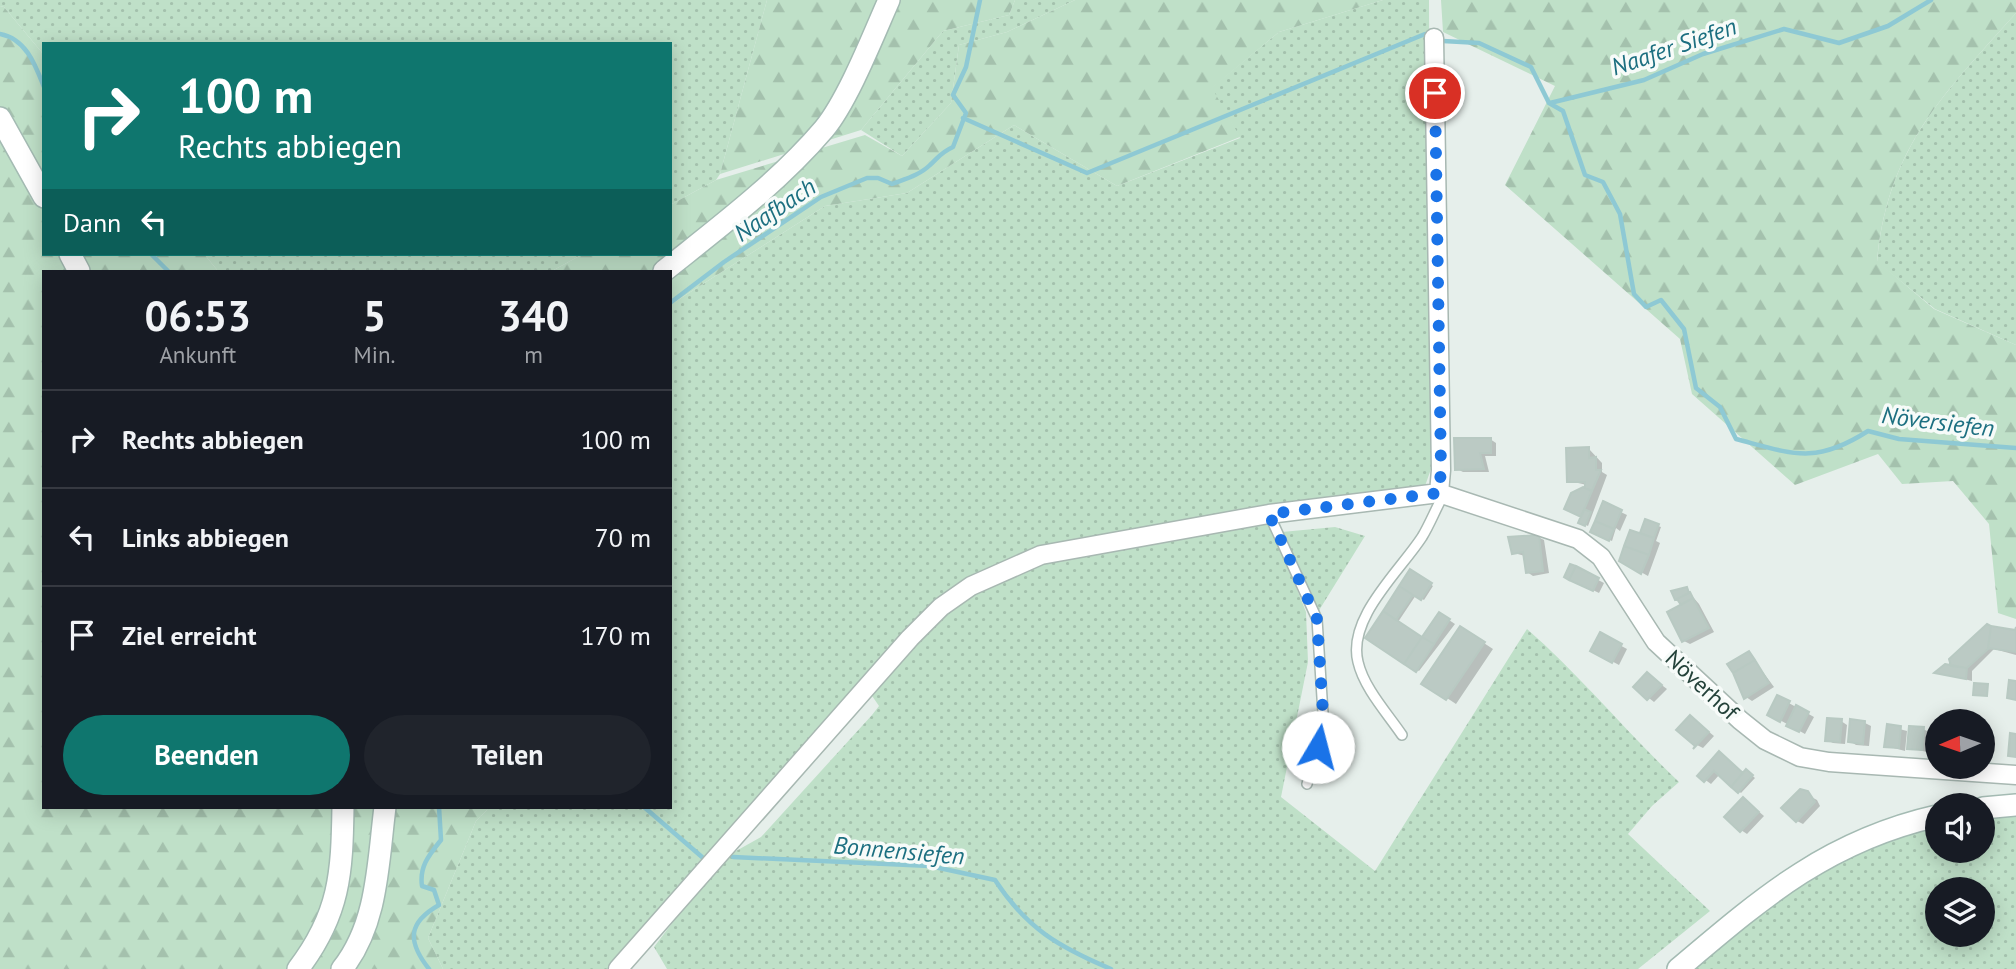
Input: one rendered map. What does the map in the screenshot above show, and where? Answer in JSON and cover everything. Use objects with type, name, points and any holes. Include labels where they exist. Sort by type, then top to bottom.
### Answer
[{"type":"main road","points":[[665,270],[742,209],[825,127],[863,59],[889,0]]},
{"type":"main road","points":[[0,118],[42,193]]},
{"type":"main road","points":[[1995,807],[2016,805]]},
{"type":"main road","points":[[298,969],[316,947],[330,920],[342,851],[343,809]]},
{"type":"main road","points":[[342,969],[353,955],[369,915],[385,809]]},
{"type":"main road","points":[[1678,969],[1757,902],[1841,847],[1925,819]]},
{"type":"street","points":[[618,969],[910,638],[941,607],[971,586],[1041,555],[1269,514],[1441,494],[1434,38]]},
{"type":"street","name":"Növerhof","points":[[1441,494],[1578,539],[1601,557],[1656,642],[1765,740],[1800,757],[1829,762],[2016,775]]},
{"type":"lane","points":[[1402,735],[1366,680],[1358,662],[1357,639],[1376,597],[1422,537],[1441,494]]},
{"type":"lane","points":[[1269,514],[1317,619],[1324,729],[1307,783]]},
{"type":"green space","points":[[0,0],[767,0],[720,174],[716,180],[672,204],[672,42],[42,42],[42,53],[4,7],[0,6]]},
{"type":"green space","points":[[767,0],[1015,0],[1009,15],[943,31],[861,130],[720,174]]},
{"type":"green space","points":[[1015,0],[1075,0],[1007,32],[959,45],[951,103],[902,156],[861,130],[943,31],[1009,15]]},
{"type":"green space","points":[[1075,0],[1383,0],[1279,32],[1212,88],[1240,137],[1117,186],[1014,125],[907,193],[825,206],[672,304],[672,270],[554,270],[579,256],[672,256],[672,204],[716,180],[865,135],[902,156],[951,103],[959,45],[1007,32]]},
{"type":"green space","points":[[1383,0],[1429,0],[1431,469],[1425,486],[1079,539],[960,586],[610,969],[443,969],[428,938],[476,821],[488,809],[672,809],[672,304],[825,206],[907,193],[1014,125],[1117,186],[1240,138],[1211,88],[1279,32]]},
{"type":"green space","points":[[1441,0],[2016,0],[2016,13],[1943,97],[1907,154],[1893,186],[1883,221],[1877,261],[1934,309],[2016,345],[2016,619],[1998,613],[1989,524],[1953,481],[1902,484],[1878,454],[1795,485],[1692,394],[1680,339],[1505,185],[1555,86],[1443,32]]},
{"type":"green space","points":[[0,6],[4,7],[42,53],[42,256],[206,256],[217,270],[42,270],[42,809],[488,809],[476,821],[428,938],[443,969],[0,969]]},
{"type":"green space","points":[[2016,13],[2016,345],[1935,309],[1877,262],[1883,222],[1893,186],[1923,125],[1965,70]]},
{"type":"green space","points":[[206,256],[579,256],[554,270],[217,270]]},
{"type":"green space","points":[[1269,518],[1306,612],[1308,662],[1281,797],[1375,871],[1527,629],[1679,782],[1652,806],[1628,834],[1710,911],[1638,969],[667,969],[654,947],[720,860],[761,837],[872,715],[879,706],[868,690],[941,613],[975,589],[1037,562]]},
{"type":"green space","points":[[1335,527],[1365,536],[1318,612],[1282,532]]},
{"type":"green space","points":[[2016,815],[2016,969],[1688,969],[1760,907],[1860,850],[1925,829],[1925,863],[1995,863],[1995,817]]},
{"type":"building","points":[[1454,438],[1491,438],[1491,453],[1480,453],[1484,469],[1455,470]]},
{"type":"building","points":[[1589,447],[1589,458],[1596,457],[1596,470],[1601,470],[1592,491],[1585,488],[1585,482],[1567,482],[1566,448]]},
{"type":"building","points":[[1583,487],[1592,491],[1581,517],[1564,509],[1571,493]]},
{"type":"building","points":[[1603,501],[1622,510],[1614,529],[1595,521]]},
{"type":"building","points":[[1584,509],[1591,512],[1585,526],[1578,523]]},
{"type":"building","points":[[1645,519],[1659,524],[1654,538],[1640,533]]},
{"type":"building","points":[[1595,521],[1614,529],[1609,541],[1590,532]]},
{"type":"building","points":[[1630,530],[1654,538],[1649,555],[1624,546]]},
{"type":"building","points":[[1539,535],[1543,571],[1526,573],[1523,552],[1512,554],[1508,537]]},
{"type":"building","points":[[1624,546],[1649,555],[1641,574],[1619,561]]},
{"type":"building","points":[[1570,564],[1576,566],[1569,580],[1564,577]]},
{"type":"building","points":[[1576,566],[1599,578],[1593,591],[1569,580]]},
{"type":"building","points":[[1410,569],[1432,583],[1421,600],[1399,586]]},
{"type":"building","points":[[1399,586],[1413,595],[1396,620],[1383,611]]},
{"type":"building","points":[[1687,587],[1689,593],[1675,600],[1671,591]]},
{"type":"building","points":[[1690,592],[1693,598],[1681,605],[1677,599]]},
{"type":"building","points":[[1693,598],[1709,628],[1682,642],[1667,612]]},
{"type":"building","points":[[1383,611],[1422,637],[1404,664],[1365,638]]},
{"type":"building","points":[[1439,612],[1450,619],[1434,644],[1422,637]]},
{"type":"building","points":[[1987,624],[1991,626],[1988,649],[1967,668],[1951,666],[1949,659]]},
{"type":"building","points":[[1460,626],[1485,642],[1446,700],[1421,684]]},
{"type":"building","points":[[1991,626],[2015,630],[2016,627],[2016,652],[1988,648]]},
{"type":"building","points":[[1600,632],[1622,644],[1612,663],[1590,651]]},
{"type":"building","points":[[1422,637],[1434,644],[1416,672],[1404,664]]},
{"type":"building","points":[[1749,651],[1755,660],[1733,673],[1727,664]]},
{"type":"building","points":[[1755,660],[1769,683],[1744,699],[1733,673]]},
{"type":"building","points":[[1945,664],[1967,668],[1966,679],[1934,673]]},
{"type":"building","points":[[1647,672],[1662,685],[1647,700],[1633,687]]},
{"type":"building","points":[[2009,680],[2016,681],[2016,700],[2007,698]]},
{"type":"building","points":[[1974,683],[1988,684],[1987,696],[1973,695]]},
{"type":"building","points":[[1777,695],[1790,701],[1780,722],[1767,715]]},
{"type":"building","points":[[1796,705],[1809,712],[1799,732],[1786,726]]},
{"type":"building","points":[[1690,715],[1709,732],[1693,749],[1695,746],[1676,730]]},
{"type":"building","points":[[1827,718],[1842,719],[1840,742],[1825,741]]},
{"type":"building","points":[[1850,719],[1865,721],[1863,744],[1848,742]]},
{"type":"building","points":[[1887,724],[1901,726],[1899,748],[1884,747]]},
{"type":"building","points":[[1909,726],[1924,727],[1922,750],[1907,749]]},
{"type":"building","points":[[2010,733],[2016,734],[2016,757],[2008,756]]},
{"type":"building","points":[[1719,751],[1743,773],[1731,787],[1714,771],[1704,782],[1697,776]]},
{"type":"building","points":[[1746,769],[1753,775],[1738,793],[1731,787]]},
{"type":"building","points":[[1800,789],[1808,791],[1815,802],[1796,822],[1781,808]]},
{"type":"building","points":[[1743,797],[1759,812],[1740,832],[1724,817]]},
{"type":"waterway","name":"Naafbach","points":[[672,301],[724,262],[821,197],[867,178],[878,178],[892,184],[922,171],[953,147],[966,113],[953,95],[966,67],[980,0]]},
{"type":"waterway","name":"Naafer Siefen","points":[[1550,103],[1644,80],[1703,54],[1784,29],[1839,43],[1888,26],[1931,0]]},
{"type":"waterway","points":[[0,34],[17,41],[23,47],[33,61],[42,82]]},
{"type":"waterway","name":"Naafer Siefen","points":[[963,118],[1087,173],[1425,34]]},
{"type":"waterway","name":"Naafer Siefen","points":[[1443,41],[1479,43],[1531,67],[1549,103]]},
{"type":"waterway","name":"Növersiefen","points":[[1549,103],[1563,111],[1585,175],[1603,182],[1620,214],[1634,294],[1646,307],[1661,300],[1684,329],[1696,388],[1720,407],[1736,439],[1773,449],[1804,453],[1833,449],[1868,431],[1899,439],[2016,448]]},
{"type":"waterway","points":[[153,256],[167,270]]},
{"type":"waterway","name":"Naafbach","points":[[429,969],[417,949],[414,932],[422,918],[439,905],[434,890],[422,886],[422,872],[426,861],[441,840],[439,809]]},
{"type":"waterway","name":"Bonnensiefen","points":[[646,809],[702,857]]},
{"type":"waterway","name":"Bonnensiefen","points":[[733,857],[930,866],[995,880],[1019,911],[1046,935],[1075,953],[1111,969]]},
{"type":"route","points":[[1318,747],[1324,729],[1317,619],[1269,514],[1439,493],[1441,470],[1435,93]]}]
